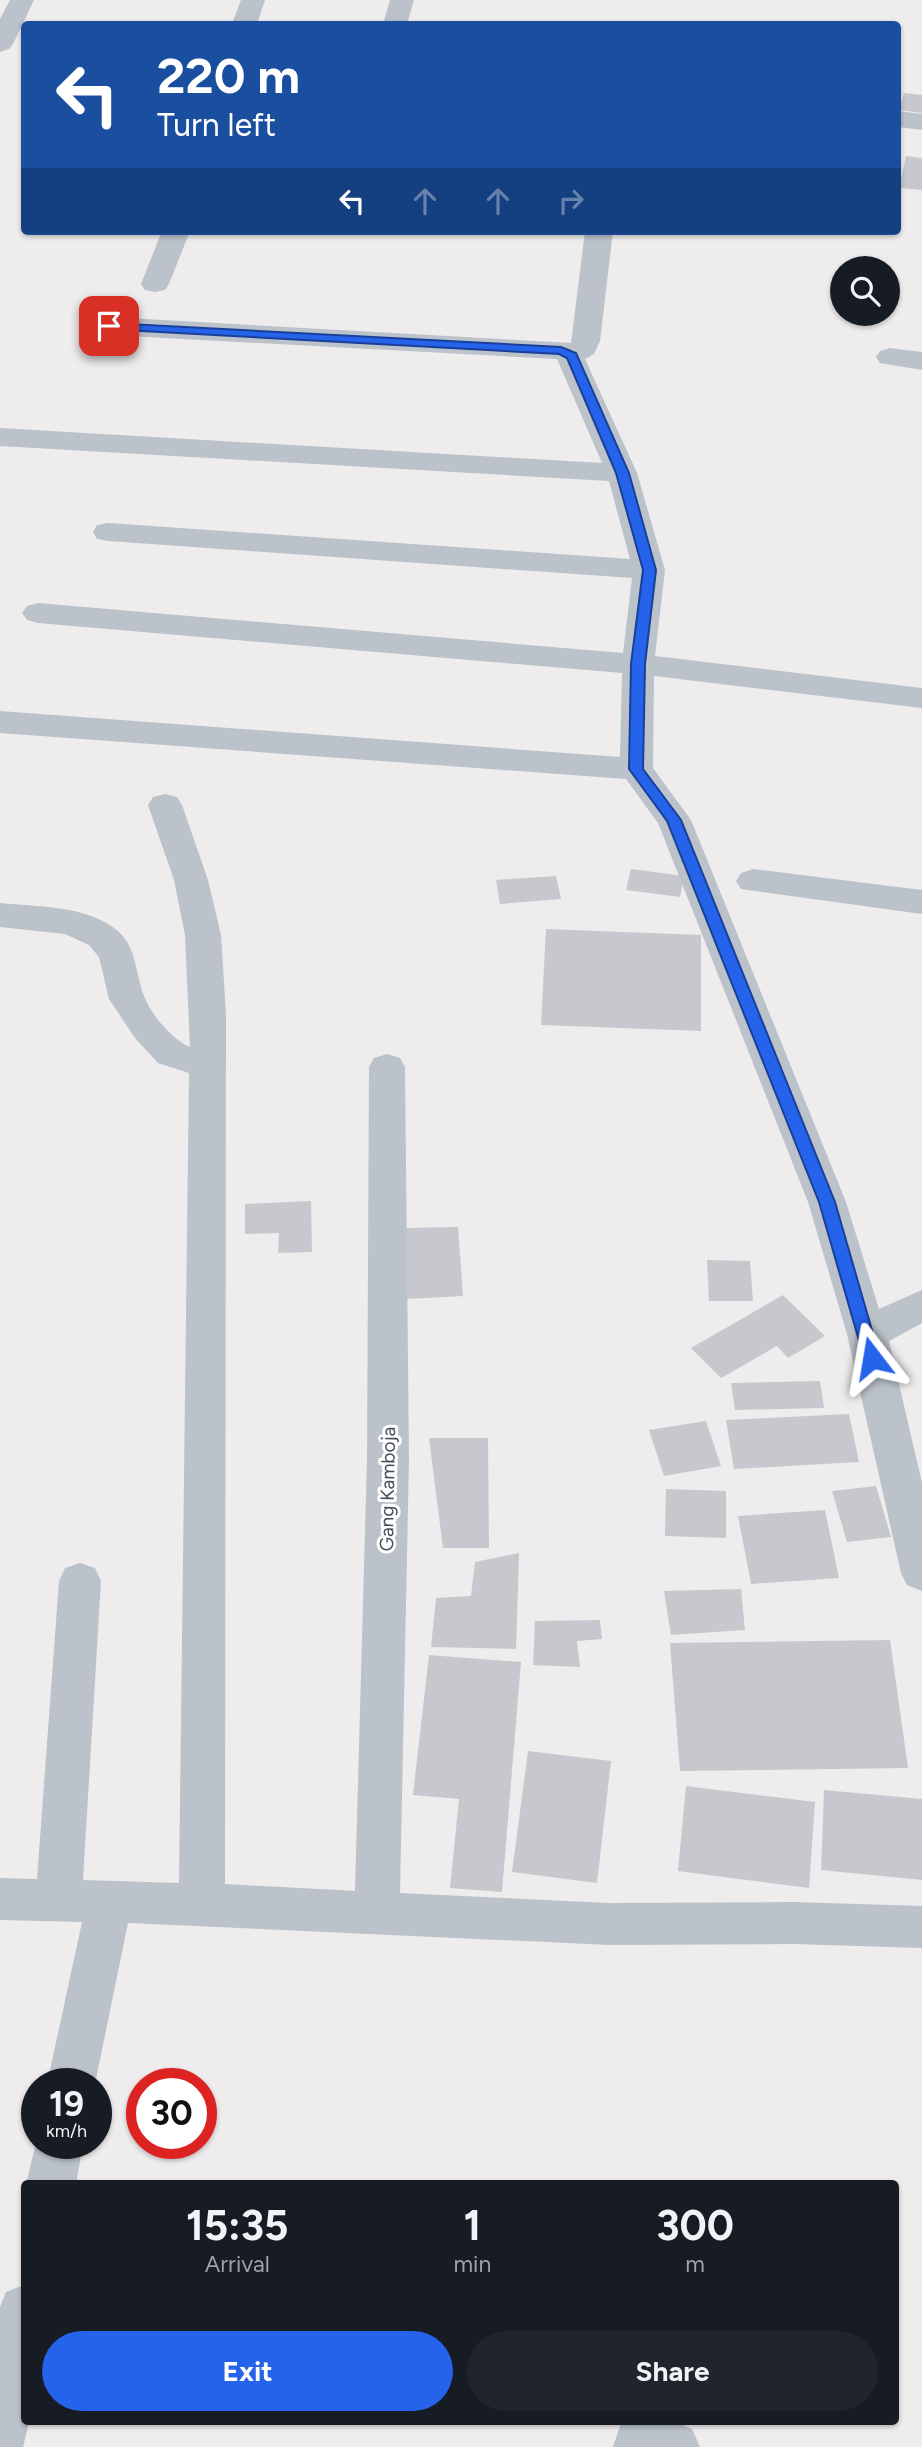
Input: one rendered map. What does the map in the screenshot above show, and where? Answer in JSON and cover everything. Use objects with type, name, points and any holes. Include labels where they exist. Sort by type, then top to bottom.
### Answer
[{"type":"street","points":[[0,44],[22,0]]},
{"type":"street","points":[[246,21],[253,0]]},
{"type":"street","points":[[396,21],[402,0]]},
{"type":"street","points":[[901,118],[922,122]]},
{"type":"street","points":[[155,284],[174,235]]},
{"type":"street","points":[[109,326],[568,353],[580,351],[586,341],[598,235]]},
{"type":"street","points":[[568,353],[622,473],[649,570],[638,664],[636,769],[674,820],[827,1202],[867,1334],[922,1573]]},
{"type":"street","points":[[890,357],[922,360]]},
{"type":"street","points":[[0,437],[622,473]]},
{"type":"street","points":[[108,532],[649,570]]},
{"type":"street","points":[[38,613],[638,664],[922,698]]},
{"type":"street","points":[[0,722],[636,769]]},
{"type":"street","points":[[165,805],[191,880],[204,935],[208,1061],[202,1904]]},
{"type":"street","points":[[753,881],[922,902]]},
{"type":"street","points":[[0,915],[68,924],[101,935],[116,956],[126,997],[134,1013],[168,1053],[193,1061],[208,1061]]},
{"type":"street","name":"Gang Kamboja","points":[[377,1911],[388,1459],[387,1067]]},
{"type":"street","points":[[867,1334],[922,1306]]},
{"type":"street","points":[[58,1901],[80,1581]]},
{"type":"street","points":[[0,1899],[377,1911],[610,1924],[794,1923],[922,1927]]},
{"type":"street","points":[[75,2068],[110,1903]]},
{"type":"street","points":[[52,2180],[56,2159]]},
{"type":"street","points":[[0,2440],[21,2326]]},
{"type":"building","points":[[904,93],[922,95],[922,113],[901,110]]},
{"type":"building","points":[[906,156],[922,158],[922,190],[901,188]]},
{"type":"building","points":[[631,869],[684,876],[680,897],[626,890]]},
{"type":"building","points":[[556,876],[561,899],[500,904],[496,880]]},
{"type":"building","points":[[546,929],[701,935],[701,1031],[541,1025]]},
{"type":"building","points":[[311,1201],[312,1252],[278,1253],[279,1233],[245,1234],[245,1204]]},
{"type":"building","points":[[458,1227],[463,1296],[407,1299],[404,1228]]},
{"type":"building","points":[[707,1260],[750,1261],[753,1301],[709,1301]]},
{"type":"building","points":[[783,1295],[825,1336],[788,1358],[777,1346],[721,1378],[691,1348]]},
{"type":"building","points":[[820,1381],[824,1408],[735,1410],[731,1383]]},
{"type":"building","points":[[849,1414],[859,1462],[734,1469],[726,1420]]},
{"type":"building","points":[[706,1421],[721,1466],[664,1476],[649,1430]]},
{"type":"building","points":[[429,1438],[488,1438],[489,1548],[443,1548]]},
{"type":"building","points":[[876,1486],[891,1537],[847,1542],[832,1491]]},
{"type":"building","points":[[666,1489],[726,1491],[726,1538],[665,1536]]},
{"type":"building","points":[[825,1510],[839,1578],[751,1584],[738,1516]]},
{"type":"building","points":[[519,1553],[516,1649],[431,1647],[436,1598],[471,1596],[475,1562]]},
{"type":"building","points":[[741,1589],[745,1630],[671,1635],[664,1591]]},
{"type":"building","points":[[600,1620],[602,1639],[577,1641],[580,1667],[533,1665],[535,1621]]},
{"type":"building","points":[[890,1640],[908,1768],[680,1771],[670,1643]]},
{"type":"building","points":[[429,1655],[521,1662],[502,1892],[450,1888],[459,1799],[413,1795]]},
{"type":"building","points":[[528,1751],[611,1761],[597,1883],[512,1872]]},
{"type":"building","points":[[686,1786],[815,1802],[809,1888],[678,1871]]},
{"type":"building","points":[[824,1790],[922,1799],[922,1880],[821,1870]]},
{"type":"route","points":[[109,326],[561,351],[572,356],[622,473],[649,570],[638,664],[636,769],[674,820],[817,1176],[867,1334],[872,1358]]}]
